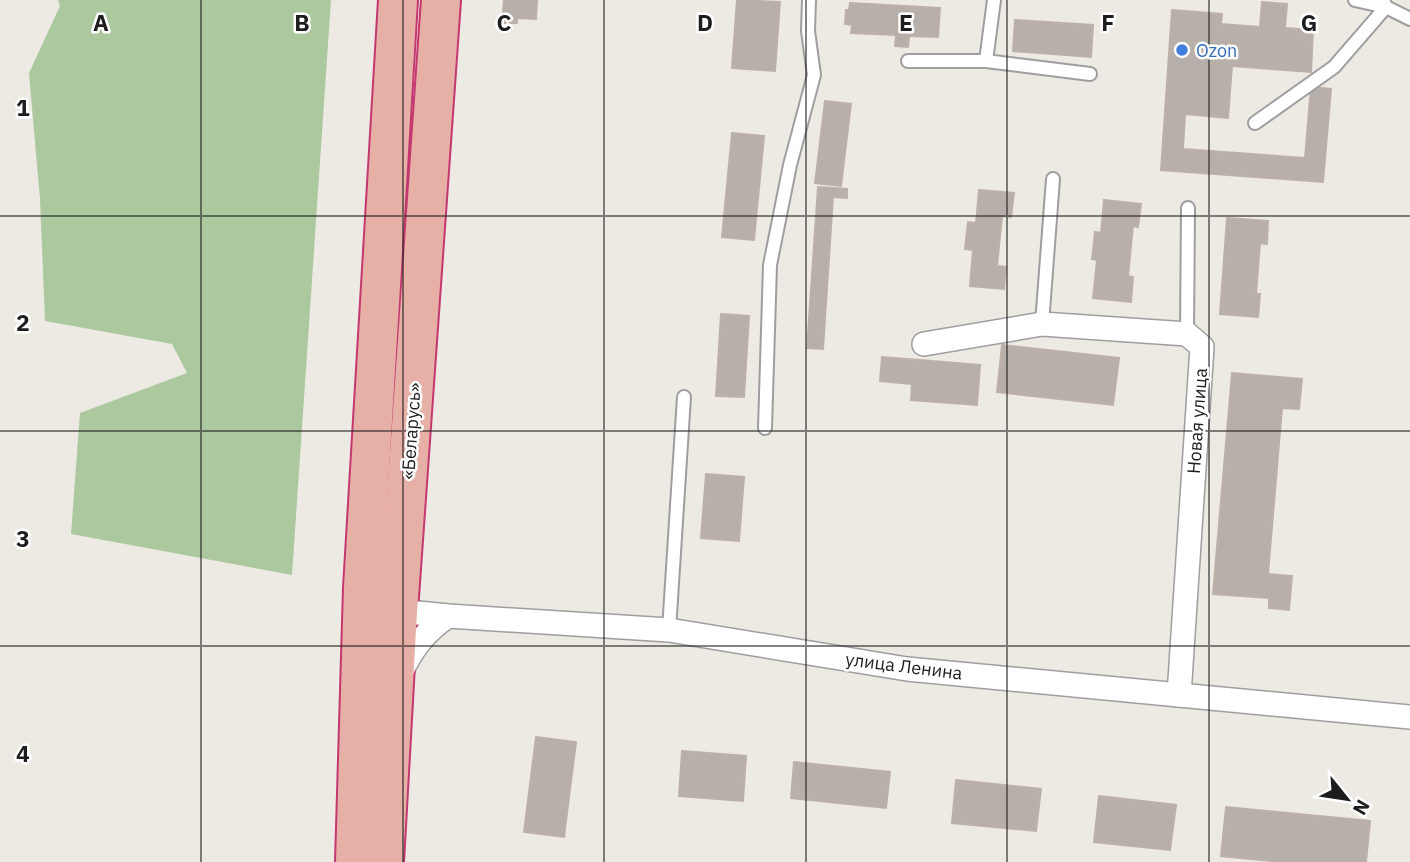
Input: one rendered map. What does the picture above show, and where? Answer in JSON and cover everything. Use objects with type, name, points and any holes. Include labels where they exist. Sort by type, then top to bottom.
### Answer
[{"type":"highway","points":[[355,862],[363,588],[398,0]]},
{"type":"highway","name":"«Беларусь»","points":[[384,862],[398,611],[441,0]]},
{"type":"street","points":[[924,344],[1042,324],[1187,334]]},
{"type":"street","name":"Новая улица","points":[[1179,695],[1202,347],[1187,334]]},
{"type":"street","points":[[395,689],[417,644],[433,626],[448,616],[417,592],[405,574],[402,562]]},
{"type":"street","points":[[363,588],[375,600],[398,611]]},
{"type":"street","name":"улица Ленина","points":[[398,611],[669,630],[907,669],[1410,717]]},
{"type":"lane","points":[[765,428],[770,265],[790,165],[814,75],[808,31],[809,0]]},
{"type":"lane","points":[[986,61],[994,0]]},
{"type":"lane","points":[[1355,0],[1385,3],[1410,19]]},
{"type":"lane","points":[[1255,123],[1334,67],[1385,3]]},
{"type":"lane","points":[[908,61],[986,61],[1090,74]]},
{"type":"lane","points":[[1042,324],[1053,179]]},
{"type":"lane","points":[[1187,334],[1188,208]]},
{"type":"lane","points":[[669,630],[684,397]]},
{"type":"green space","points":[[58,0],[331,0],[292,575],[71,534],[80,413],[187,373],[172,344],[45,321],[40,199],[29,73],[60,6]]},
{"type":"building","points":[[504,0],[537,0],[536,19],[517,18],[517,23],[502,23]]},
{"type":"building","points":[[737,0],[780,2],[775,71],[732,68]]},
{"type":"building","points":[[1262,2],[1287,4],[1285,28],[1313,30],[1311,72],[1232,66],[1228,118],[1185,114],[1183,149],[1305,158],[1311,87],[1331,89],[1323,182],[1161,170],[1172,10],[1222,14],[1221,24],[1260,27]]},
{"type":"building","points":[[850,3],[940,8],[938,37],[909,36],[908,47],[895,46],[896,35],[851,33],[852,25],[845,24],[846,10],[849,10]]},
{"type":"building","points":[[1015,20],[1093,25],[1091,57],[1013,51]]},
{"type":"building","points":[[825,101],[851,104],[841,186],[815,183]]},
{"type":"building","points":[[732,133],[764,136],[754,240],[722,237]]},
{"type":"building","points":[[818,187],[847,189],[847,198],[833,197],[823,349],[807,348]]},
{"type":"building","points":[[979,190],[1014,193],[1011,217],[1002,216],[997,266],[1006,267],[1004,289],[970,286],[973,250],[965,249],[968,222],[976,223]]},
{"type":"building","points":[[1104,200],[1141,204],[1138,227],[1133,226],[1128,276],[1133,277],[1131,302],[1093,298],[1097,260],[1092,259],[1095,232],[1101,233]]},
{"type":"building","points":[[1227,218],[1268,221],[1267,244],[1260,243],[1256,294],[1260,294],[1258,317],[1220,314]]},
{"type":"building","points":[[721,314],[749,316],[744,397],[716,396]]},
{"type":"building","points":[[1002,345],[1119,358],[1113,405],[997,392]]},
{"type":"building","points":[[882,357],[980,365],[977,405],[911,400],[912,384],[880,381]]},
{"type":"building","points":[[1232,373],[1302,379],[1299,409],[1282,408],[1268,574],[1292,576],[1289,610],[1269,608],[1269,598],[1213,594]]},
{"type":"building","points":[[706,474],[744,477],[739,541],[701,538]]},
{"type":"building","points":[[536,737],[576,742],[564,837],[524,832]]},
{"type":"building","points":[[682,751],[746,756],[743,801],[679,796]]},
{"type":"building","points":[[794,762],[890,772],[886,808],[791,798]]},
{"type":"building","points":[[956,780],[1041,789],[1036,831],[952,823]]},
{"type":"building","points":[[1099,796],[1176,805],[1170,850],[1094,842]]},
{"type":"building","points":[[1226,807],[1370,821],[1366,862],[1282,862],[1221,856]]},
{"type":"place","name":"Ozon","points":[[1182,50]]}]
